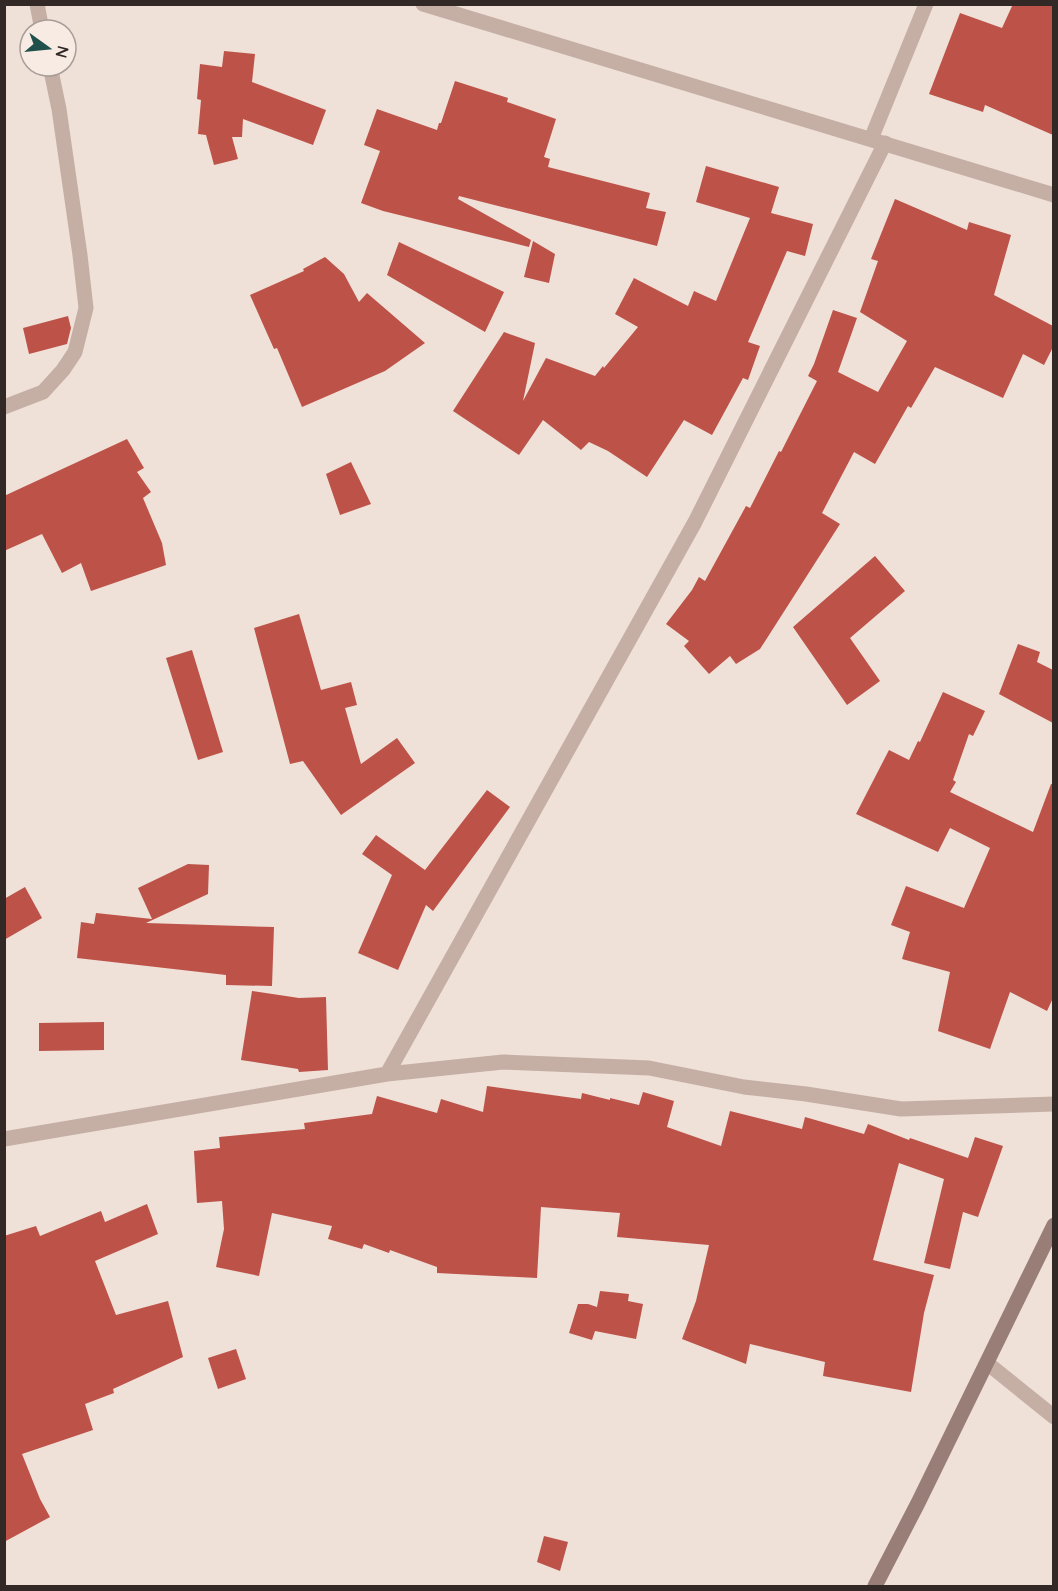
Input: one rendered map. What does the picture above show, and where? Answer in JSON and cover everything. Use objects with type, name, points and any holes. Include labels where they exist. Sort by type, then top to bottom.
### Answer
[{"type":"main road","points":[[874,1587],[987,1363],[1053,1224]]},
{"type":"street","points":[[423,4],[1053,195]]},
{"type":"street","points":[[387,1074],[695,522],[878,141],[926,4]]},
{"type":"street","points":[[4,407],[43,392],[63,370],[75,352],[86,308],[59,109],[53,78]]},
{"type":"street","points":[[4,1139],[387,1074],[503,1062],[649,1068],[744,1088],[806,1094],[901,1109],[1053,1104]]},
{"type":"street","points":[[987,1363],[1053,1417]]},
{"type":"building","points":[[1013,4],[1053,4],[1053,135],[985,105],[983,112],[929,94],[960,13],[1002,28]]},
{"type":"building","points":[[224,51],[255,54],[252,82],[326,110],[313,145],[243,119],[242,137],[232,137],[238,159],[214,165],[206,135],[198,134],[201,100],[197,99],[200,64],[222,67]]},
{"type":"building","points":[[455,81],[508,98],[507,102],[556,119],[544,157],[550,159],[548,167],[650,193],[646,208],[666,212],[657,246],[459,196],[458,199],[531,240],[529,247],[383,211],[361,203],[380,151],[364,145],[377,109],[437,130]]},
{"type":"building","points":[[706,166],[779,187],[771,213],[813,224],[805,256],[787,251],[748,342],[760,346],[748,380],[743,378],[712,435],[684,420],[647,477],[608,451],[589,442],[581,450],[543,420],[519,455],[453,411],[504,332],[535,343],[523,401],[546,358],[595,376],[603,366],[604,368],[638,327],[615,314],[634,278],[688,306],[694,291],[716,301],[750,218],[696,202]]},
{"type":"building","points":[[895,199],[967,230],[969,222],[1011,235],[994,295],[1053,326],[1053,347],[1044,365],[1023,354],[1003,398],[935,367],[911,408],[908,406],[875,464],[854,452],[822,513],[840,524],[760,649],[736,664],[730,656],[709,674],[684,646],[689,641],[666,624],[699,577],[705,581],[746,506],[750,508],[779,451],[781,452],[817,381],[808,376],[833,310],[857,318],[838,372],[878,392],[907,341],[860,312],[878,261],[871,259]]},
{"type":"building","points":[[533,241],[555,254],[549,283],[524,277]]},
{"type":"building","points":[[399,242],[504,292],[485,332],[387,275]]},
{"type":"building","points":[[325,257],[344,274],[359,302],[367,293],[425,343],[385,371],[302,407],[277,348],[274,349],[250,295],[304,271],[303,269]]},
{"type":"building","points":[[68,316],[71,328],[67,344],[29,354],[23,328]]},
{"type":"building","points":[[127,439],[144,468],[137,472],[151,492],[143,498],[162,543],[166,565],[91,591],[81,563],[62,573],[42,534],[4,551],[4,496]]},
{"type":"building","points":[[351,462],[371,504],[340,515],[326,474]]},
{"type":"building","points":[[875,556],[905,591],[850,638],[880,681],[847,705],[793,627]]},
{"type":"building","points":[[299,614],[321,690],[351,682],[357,705],[345,708],[361,764],[397,738],[415,763],[341,815],[303,761],[290,764],[254,628]]},
{"type":"building","points":[[1018,644],[1040,652],[1037,662],[1053,670],[1053,723],[999,694]]},
{"type":"building","points":[[192,650],[223,752],[198,760],[166,658]]},
{"type":"building","points":[[943,692],[985,711],[973,736],[969,734],[953,780],[956,782],[950,792],[1033,832],[1051,784],[1053,784],[1053,998],[1047,1011],[1010,992],[990,1049],[938,1031],[950,972],[902,959],[910,932],[891,925],[906,886],[964,908],[990,848],[950,828],[938,852],[856,814],[889,750],[909,760]]},
{"type":"building","points":[[487,790],[510,807],[433,911],[426,905],[398,970],[358,953],[392,875],[362,854],[376,835],[425,870]]},
{"type":"building","points":[[188,864],[209,865],[208,894],[146,923],[274,927],[272,986],[226,985],[226,975],[77,958],[81,922],[94,924],[96,913],[152,919],[138,888]]},
{"type":"building","points":[[25,887],[42,918],[4,940],[4,899]]},
{"type":"building","points":[[252,991],[299,998],[326,997],[328,1070],[299,1072],[298,1069],[241,1060]]},
{"type":"building","points":[[104,1022],[104,1050],[39,1051],[39,1023]]},
{"type":"building","points":[[487,1086],[581,1099],[582,1093],[639,1105],[643,1092],[674,1101],[667,1127],[721,1146],[730,1111],[802,1129],[805,1117],[864,1134],[868,1124],[909,1140],[910,1138],[968,1158],[975,1137],[1003,1146],[978,1217],[963,1212],[950,1269],[924,1263],[944,1179],[899,1163],[873,1260],[934,1275],[924,1313],[911,1392],[823,1376],[825,1362],[750,1344],[746,1364],[682,1339],[696,1301],[709,1245],[617,1237],[620,1213],[541,1207],[537,1278],[437,1273],[437,1267],[390,1250],[389,1253],[364,1244],[362,1249],[328,1239],[332,1226],[272,1213],[259,1276],[216,1267],[224,1229],[222,1201],[197,1203],[194,1151],[220,1148],[219,1137],[305,1129],[304,1123],[372,1114],[377,1096],[437,1113],[441,1099],[483,1112]]},
{"type":"building","points":[[147,1204],[158,1234],[95,1261],[116,1315],[168,1301],[183,1357],[113,1389],[114,1393],[85,1404],[93,1430],[22,1454],[40,1499],[50,1517],[4,1542],[4,1236],[36,1226],[40,1236],[101,1211],[105,1222]]},
{"type":"building","points":[[600,1291],[629,1294],[628,1301],[643,1304],[636,1339],[595,1331],[592,1340],[569,1333],[578,1304],[597,1307]]},
{"type":"building","points":[[236,1349],[246,1379],[218,1389],[208,1358]]},
{"type":"building","points":[[544,1536],[568,1542],[560,1571],[537,1562]]}]
